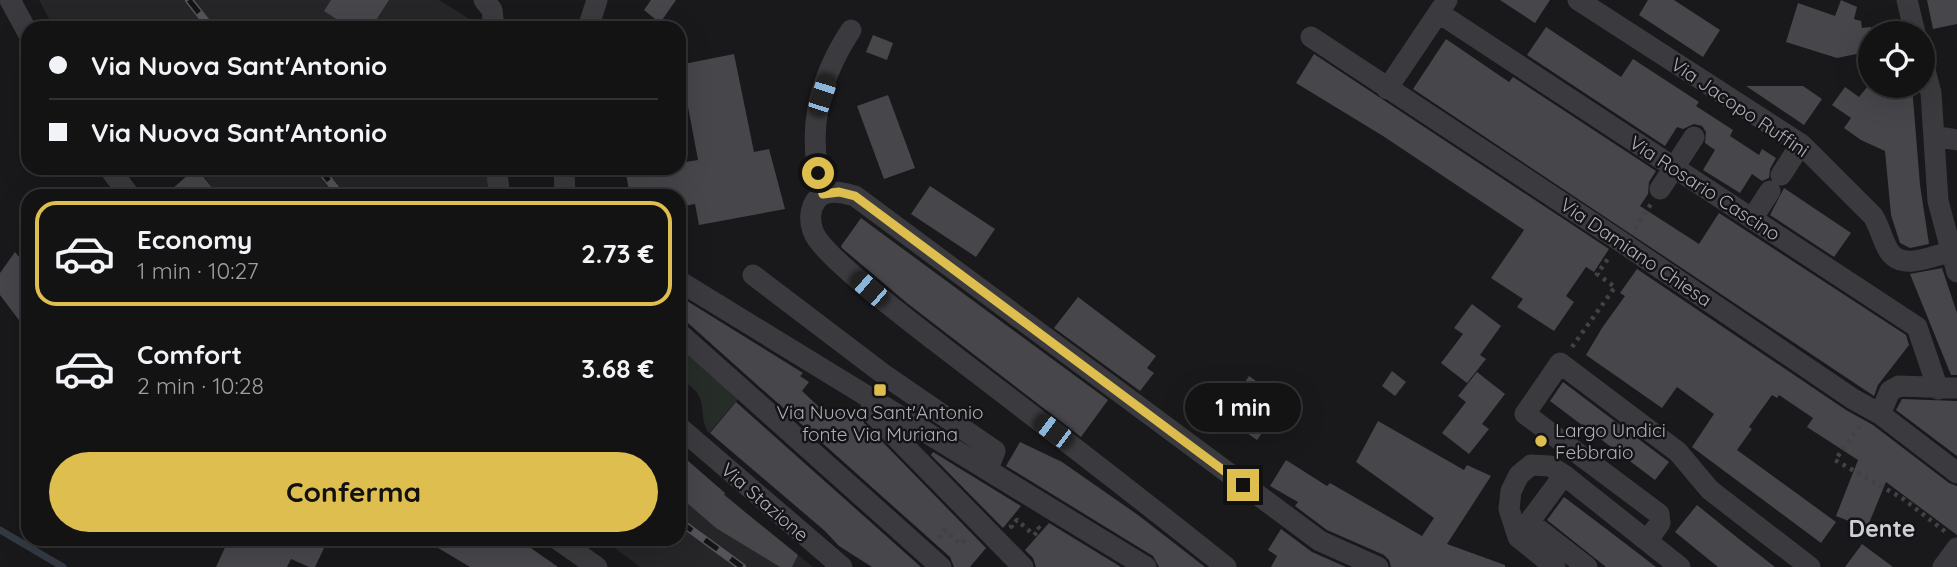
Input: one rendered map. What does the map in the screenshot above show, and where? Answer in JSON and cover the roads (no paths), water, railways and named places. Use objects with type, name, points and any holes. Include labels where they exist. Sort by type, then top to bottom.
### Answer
[{"type":"street","points":[[10,0],[21,21]]},
{"type":"street","points":[[484,0],[492,10],[493,21]]},
{"type":"street","points":[[590,21],[597,0]]},
{"type":"street","name":"Via Jacopo Ruffini","points":[[1578,0],[1801,144],[1873,216],[1880,226],[1888,250],[1895,258],[1907,262],[1954,262]]},
{"type":"street","points":[[1907,0],[1912,21]]},
{"type":"street","points":[[1387,89],[1443,6]]},
{"type":"street","name":"Via Rosario Cascino","points":[[1443,6],[1675,167],[1917,327],[1948,388]]},
{"type":"street","points":[[823,194],[814,153],[817,109],[838,50],[851,30]]},
{"type":"street","name":"Via Damiano Chiesa","points":[[1311,37],[1853,399],[1877,412],[1957,473]]},
{"type":"street","points":[[1931,98],[1938,201],[1954,262]]},
{"type":"street","points":[[1660,189],[1694,136]]},
{"type":"street","points":[[1934,136],[1957,140]]},
{"type":"street","points":[[1752,219],[1801,144]]},
{"type":"street","points":[[1226,567],[839,263],[817,239],[810,225],[810,212],[814,202],[823,194],[839,192],[855,196],[1320,541],[1377,567]]},
{"type":"street","points":[[753,275],[886,376],[995,451],[988,469]]},
{"type":"street","points":[[686,285],[1146,567]]},
{"type":"street","points":[[686,339],[941,567]]},
{"type":"street","points":[[1647,541],[1660,523],[1659,514],[1525,414],[1560,363],[1678,452],[1710,490],[1810,567]]},
{"type":"street","points":[[1877,412],[1890,391],[1899,386],[1948,388]]},
{"type":"street","points":[[870,399],[873,414],[1023,567]]},
{"type":"street","name":"Via Stazione","points":[[686,434],[842,567]]},
{"type":"street","points":[[1555,567],[1509,509],[1511,491],[1519,475],[1531,465],[1550,466],[1680,567]]},
{"type":"street","points":[[1528,534],[1568,479]]},
{"type":"street","points":[[1528,534],[1587,567]]},
{"type":"street","points":[[1943,567],[1957,548],[1957,538]]},
{"type":"street","points":[[567,546],[597,567]]},
{"type":"waterway","points":[[0,530],[21,542]]},
{"type":"waterway","points":[[27,546],[63,567]]},
{"type":"railway","points":[[189,0],[206,21]]},
{"type":"railway","points":[[324,175],[336,189]]},
{"type":"railway","points":[[686,526],[742,567]]},
{"type":"place","name":"Via Nuova Sant'Antonio fonte Via Muriana","points":[[880,390]]},
{"type":"place","name":"Largo Undici Febbraio","points":[[1541,441]]},
{"type":"district","name":"Dente","points":[[1882,529]]}]
